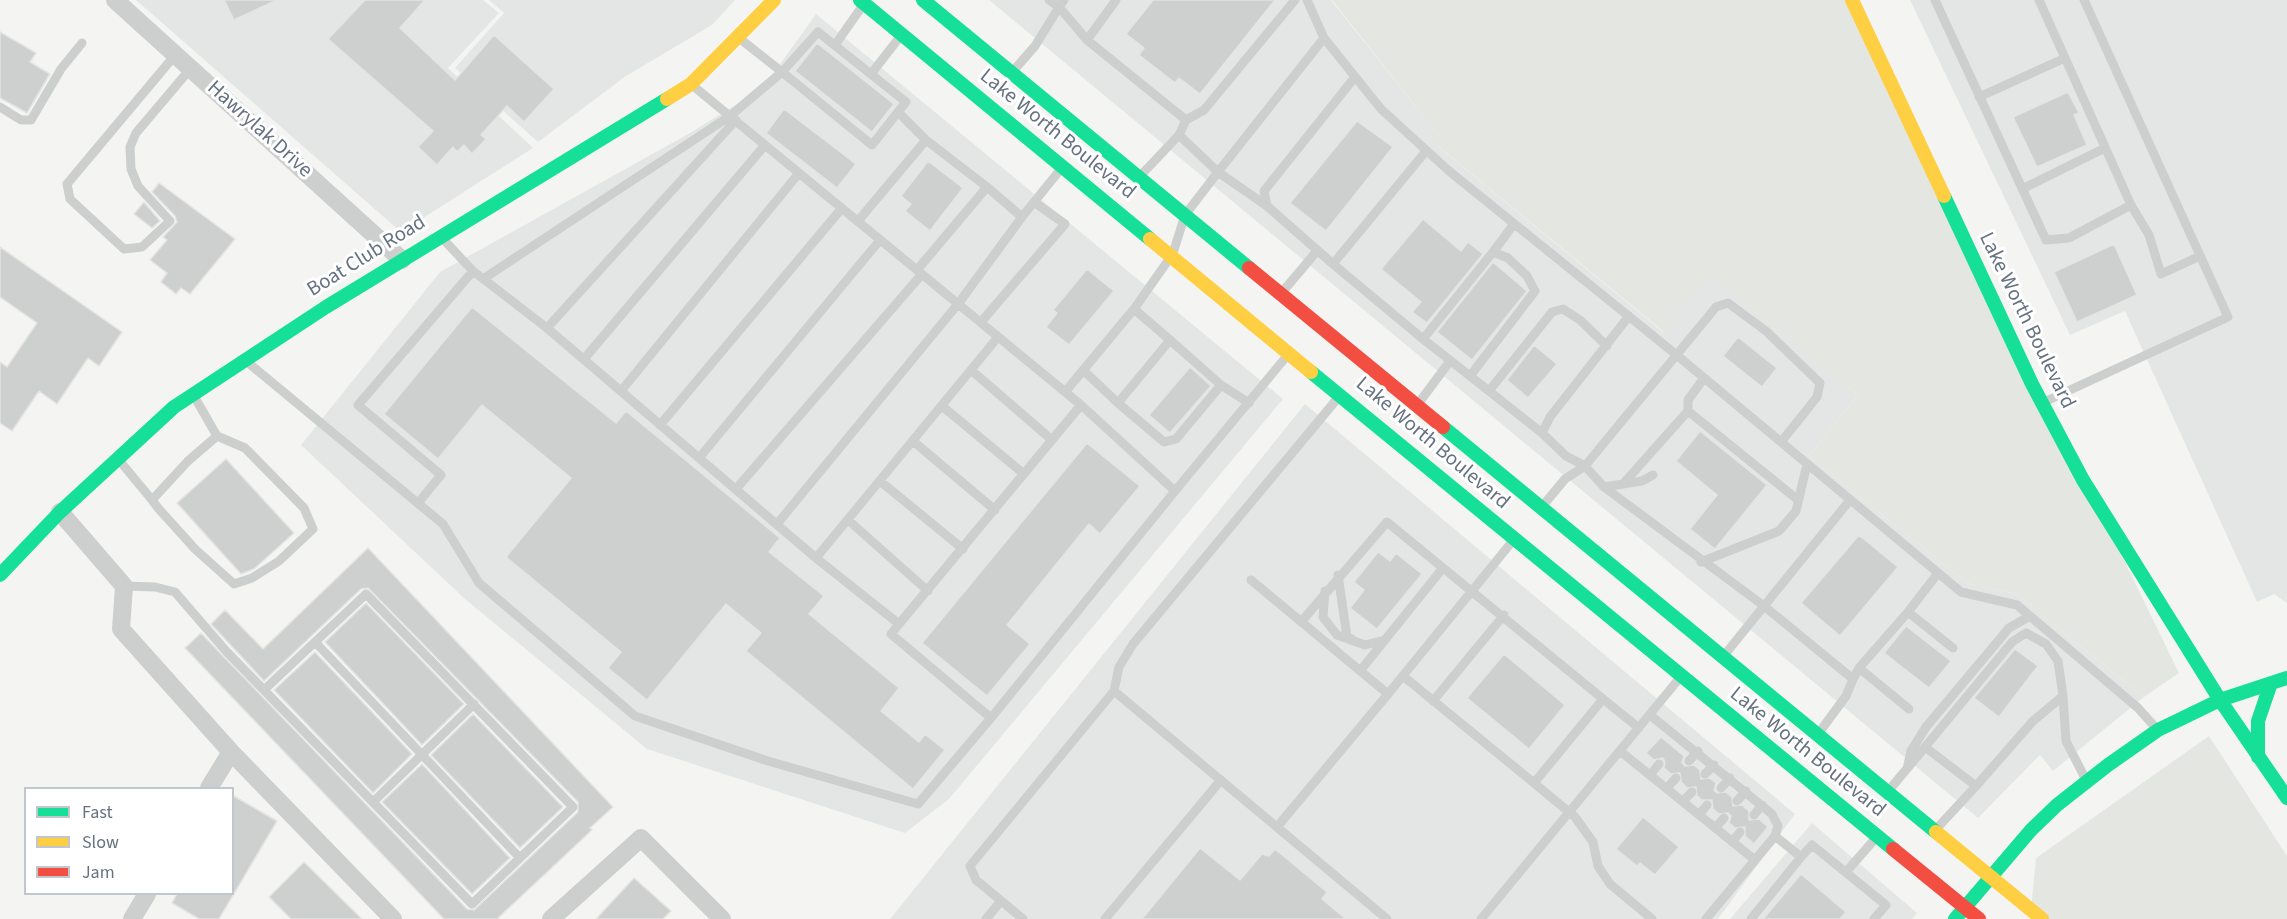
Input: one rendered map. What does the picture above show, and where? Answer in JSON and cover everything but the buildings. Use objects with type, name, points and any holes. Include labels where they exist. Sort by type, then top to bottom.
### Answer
[{"type":"main road","name":"Boat Club Road","points":[[0,575],[60,512],[174,407],[440,236],[691,84],[739,38],[774,0]]},
{"type":"main road","name":"Lake Worth Boulevard","points":[[923,0],[2042,919]]},
{"type":"main road","name":"Lake Worth Boulevard","points":[[1852,0],[2042,403],[2114,533],[2220,700],[2287,798]]},
{"type":"main road","name":"Lake Worth Boulevard","points":[[862,2],[1473,504],[1520,535],[1680,676],[1978,919]]},
{"type":"main road","points":[[1473,504],[1503,512]]},
{"type":"main road","points":[[1526,514],[1541,507]]},
{"type":"main road","points":[[1544,530],[1573,533]]},
{"type":"main road","points":[[1955,919],[2031,830],[2086,780],[2158,730],[2220,700],[2287,678]]},
{"type":"main road","points":[[2258,757],[2258,721],[2271,683]]},
{"type":"street","name":"Hawrylak Drive","points":[[115,0],[402,260]]},
{"type":"street","points":[[60,512],[124,586],[121,629],[231,752],[393,919]]},
{"type":"street","points":[[210,787],[231,752]]},
{"type":"street","points":[[551,919],[641,838],[722,919]]},
{"type":"street","points":[[132,919],[146,895]]},
{"type":"lane","points":[[1049,0],[1061,4],[1088,40],[1186,120]]},
{"type":"lane","points":[[1088,40],[1116,0]]},
{"type":"lane","points":[[1140,177],[1179,135],[1186,120],[1203,110],[1295,0]]},
{"type":"lane","points":[[1307,0],[1324,38],[1381,109],[1426,151],[1678,356],[1961,592],[2017,605],[2138,708],[2158,730]]},
{"type":"lane","points":[[2038,0],[2131,206],[2149,235],[2161,274],[2200,255]]},
{"type":"lane","points":[[2042,403],[2228,317],[2084,0]]},
{"type":"lane","points":[[1939,1],[2046,240],[2069,238],[2131,206]]},
{"type":"lane","points":[[835,45],[862,2]]},
{"type":"lane","points":[[1012,73],[1035,46],[1061,4]]},
{"type":"lane","points":[[547,328],[733,118],[782,72],[818,32],[906,102],[872,145],[782,72],[739,38]]},
{"type":"lane","points":[[870,74],[902,35]]},
{"type":"lane","points":[[1065,392],[1134,309],[1172,255],[1185,215],[1324,38]]},
{"type":"lane","points":[[0,107],[21,120],[31,120],[61,69],[82,43]]},
{"type":"lane","points":[[176,54],[68,184],[70,200],[124,249],[142,247],[170,221],[138,186],[131,169],[130,147],[136,133],[191,68]]},
{"type":"lane","points":[[1980,96],[2065,58]]},
{"type":"lane","points":[[1266,206],[1264,191],[1355,77]]},
{"type":"lane","points":[[691,84],[1081,405],[1175,491]]},
{"type":"lane","points":[[898,112],[926,140],[1022,217]]},
{"type":"lane","points":[[483,279],[733,118]]},
{"type":"lane","points":[[1179,135],[1218,172],[1266,206],[1423,339],[1542,433],[1566,456],[1585,466],[1604,487],[1701,562],[1764,606],[1854,679]]},
{"type":"lane","points":[[858,221],[926,140]]},
{"type":"lane","points":[[584,359],[765,145]]},
{"type":"lane","points":[[2022,189],[2105,148]]},
{"type":"lane","points":[[1333,264],[1426,151]]},
{"type":"lane","points":[[777,524],[958,304],[1022,217],[1063,168]]},
{"type":"lane","points":[[621,391],[800,173]]},
{"type":"lane","points":[[736,489],[987,188]]},
{"type":"lane","points":[[981,322],[1065,224],[1035,202]]},
{"type":"lane","points":[[660,425],[842,208]]},
{"type":"lane","points":[[1423,339],[1514,224]]},
{"type":"lane","points":[[440,236],[473,271],[547,328],[816,558],[899,624]]},
{"type":"lane","points":[[699,458],[880,240]]},
{"type":"lane","points":[[1281,294],[1317,251]]},
{"type":"lane","points":[[1470,376],[1535,291],[1527,276],[1508,258],[1493,252]]},
{"type":"lane","points":[[418,503],[441,475],[358,405],[473,271]]},
{"type":"lane","points":[[1541,507],[1565,479],[1585,466],[1678,356],[1716,307],[1728,303],[1766,332],[1820,383],[1817,397],[1781,442]]},
{"type":"lane","points":[[1134,309],[1221,385],[1249,402]]},
{"type":"lane","points":[[1488,392],[1552,312],[1563,309],[1580,320],[1607,346]]},
{"type":"lane","points":[[1542,433],[1550,417],[1629,316]]},
{"type":"lane","points":[[816,558],[998,337]]},
{"type":"lane","points":[[1118,403],[1170,340]]},
{"type":"lane","points":[[245,360],[443,524],[480,583],[635,716],[768,761],[918,804],[1290,353]]},
{"type":"lane","points":[[1417,405],[1450,361]]},
{"type":"lane","points":[[971,370],[1052,440]]},
{"type":"lane","points":[[1083,370],[1164,442],[1176,439],[1221,385]]},
{"type":"lane","points":[[1623,484],[1688,411],[1688,400],[1704,378]]},
{"type":"lane","points":[[117,459],[195,549],[234,584],[252,578],[279,561],[313,530],[304,508],[245,448],[217,436],[193,394]]},
{"type":"lane","points":[[1023,919],[976,880],[970,866],[1114,691],[1119,667],[1133,644],[1341,395]]},
{"type":"lane","points":[[991,718],[891,633],[1081,405]]},
{"type":"lane","points":[[942,406],[1024,474]]},
{"type":"lane","points":[[1688,411],[1798,500]]},
{"type":"lane","points":[[152,500],[188,461],[217,436]]},
{"type":"lane","points":[[913,441],[995,510]]},
{"type":"lane","points":[[1701,562],[1779,531],[1796,511],[1807,464]]},
{"type":"lane","points":[[1604,487],[1642,481],[1653,475]]},
{"type":"lane","points":[[880,481],[963,549]]},
{"type":"lane","points":[[1723,658],[1850,500]]},
{"type":"lane","points":[[848,520],[928,591]]},
{"type":"lane","points":[[1300,622],[1338,575],[1386,522],[1471,592],[1504,615],[1639,728]]},
{"type":"lane","points":[[1277,827],[1520,535]]},
{"type":"lane","points":[[1359,671],[1442,569]]},
{"type":"lane","points":[[1817,734],[1839,706],[1859,668],[1908,612],[1938,573]]},
{"type":"lane","points":[[1338,575],[1347,637],[1365,645]]},
{"type":"lane","points":[[1251,580],[1388,694]]},
{"type":"lane","points":[[124,586],[155,587],[175,592],[264,690],[472,904],[573,807],[366,594],[264,690]]},
{"type":"lane","points":[[1325,591],[1323,617],[1337,635],[1365,645],[1386,640]]},
{"type":"lane","points":[[1908,612],[1953,648]]},
{"type":"lane","points":[[1433,701],[1504,615]]},
{"type":"lane","points":[[1907,769],[1911,751],[1926,727],[2008,628],[2030,616]]},
{"type":"lane","points":[[1888,792],[2012,642],[2026,633],[2046,644],[2058,662],[2066,741],[2086,780]]},
{"type":"lane","points":[[315,642],[520,858]]},
{"type":"lane","points":[[1859,668],[1909,709]]},
{"type":"lane","points":[[1403,676],[1569,812],[1593,842],[1598,866],[1611,884],[1652,919]]},
{"type":"lane","points":[[1481,919],[1680,676]]},
{"type":"lane","points":[[1114,691],[1387,919]]},
{"type":"lane","points":[[1935,831],[2033,721],[2063,696]]},
{"type":"lane","points":[[1534,783],[1603,699]]},
{"type":"lane","points":[[373,802],[474,704]]},
{"type":"lane","points":[[1650,715],[1746,791],[1772,814],[1778,826],[1774,836],[1706,919]]},
{"type":"lane","points":[[1673,747],[1680,738]]},
{"type":"lane","points":[[1925,747],[1976,786]]},
{"type":"lane","points":[[1620,751],[1755,860]]},
{"type":"lane","points":[[1689,761],[1698,752]]},
{"type":"lane","points":[[1650,775],[1659,764]]},
{"type":"lane","points":[[1705,774],[1714,765]]},
{"type":"lane","points":[[1667,788],[1676,778]]},
{"type":"lane","points":[[1721,788],[1730,778]]},
{"type":"lane","points":[[1105,919],[1221,780]]},
{"type":"lane","points":[[1737,801],[1746,791]]},
{"type":"lane","points":[[1683,801],[1692,792]]},
{"type":"lane","points":[[1699,815],[1707,805]]},
{"type":"lane","points":[[1754,815],[1762,805]]},
{"type":"lane","points":[[1715,828],[1724,818]]},
{"type":"lane","points":[[1732,842],[1740,832]]},
{"type":"lane","points":[[1774,836],[1801,857]]},
{"type":"lane","points":[[1846,872],[1877,837]]},
{"type":"lane","points":[[1751,919],[1812,844],[1886,905],[1874,919]]},
{"type":"lane","points":[[986,919],[1001,900]]},
{"type":"shaded area","points":[[136,0],[483,0],[499,13],[448,68],[533,148],[401,232]]},
{"type":"shaded area","points":[[489,0],[735,0],[712,25],[626,76],[538,142],[455,68],[504,13]]},
{"type":"shaded area","points":[[989,0],[1331,0],[1440,137],[1435,144],[1663,332],[1709,274],[1858,395],[1809,456],[1967,583],[2016,594],[2144,697],[2053,771],[2040,755],[1978,818]]},
{"type":"shaded area","points":[[1332,0],[1851,0],[2179,673],[2144,697],[2016,594],[1967,583],[1809,456],[1858,395],[1709,275],[1664,332],[1434,143],[1439,136]]},
{"type":"shaded area","points":[[1910,0],[2287,0],[2287,603],[2274,594],[2257,602],[2125,311],[2070,335]]},
{"type":"shaded area","points":[[816,14],[1283,399],[949,799],[905,833],[647,749],[465,599],[301,445],[440,272],[690,133],[763,88]]},
{"type":"shaded area","points":[[1305,404],[1795,814],[1718,919],[890,919]]},
{"type":"shaded area","points":[[2209,736],[2287,856],[2287,919],[2030,919],[2036,858]]},
{"type":"shaded area","points":[[1812,823],[1917,913],[1912,919],[1730,919]]},
{"type":"traffic: fast","points":[[860,0],[1150,239]]},
{"type":"traffic: fast","points":[[923,0],[1249,268]]},
{"type":"traffic: fast","points":[[0,575],[60,512],[174,407],[326,307],[667,99]]},
{"type":"traffic: fast","points":[[1944,196],[2032,384],[2083,480],[2220,700],[2287,798]]},
{"type":"traffic: fast","points":[[1311,372],[1893,849]]},
{"type":"traffic: fast","points":[[1443,427],[1936,832]]},
{"type":"traffic: fast","points":[[1955,919],[2031,830],[2057,805],[2108,765],[2158,730],[2220,700],[2287,678]]},
{"type":"traffic: fast","points":[[2258,757],[2258,721],[2271,683]]},
{"type":"traffic: slow","points":[[667,99],[691,84],[774,0]]},
{"type":"traffic: slow","points":[[1852,0],[1944,196]]},
{"type":"traffic: slow","points":[[1150,239],[1311,372]]},
{"type":"traffic: slow","points":[[1936,832],[2042,919]]},
{"type":"traffic: jam","points":[[1249,268],[1443,427]]},
{"type":"traffic: jam","points":[[1893,849],[1979,919]]}]
